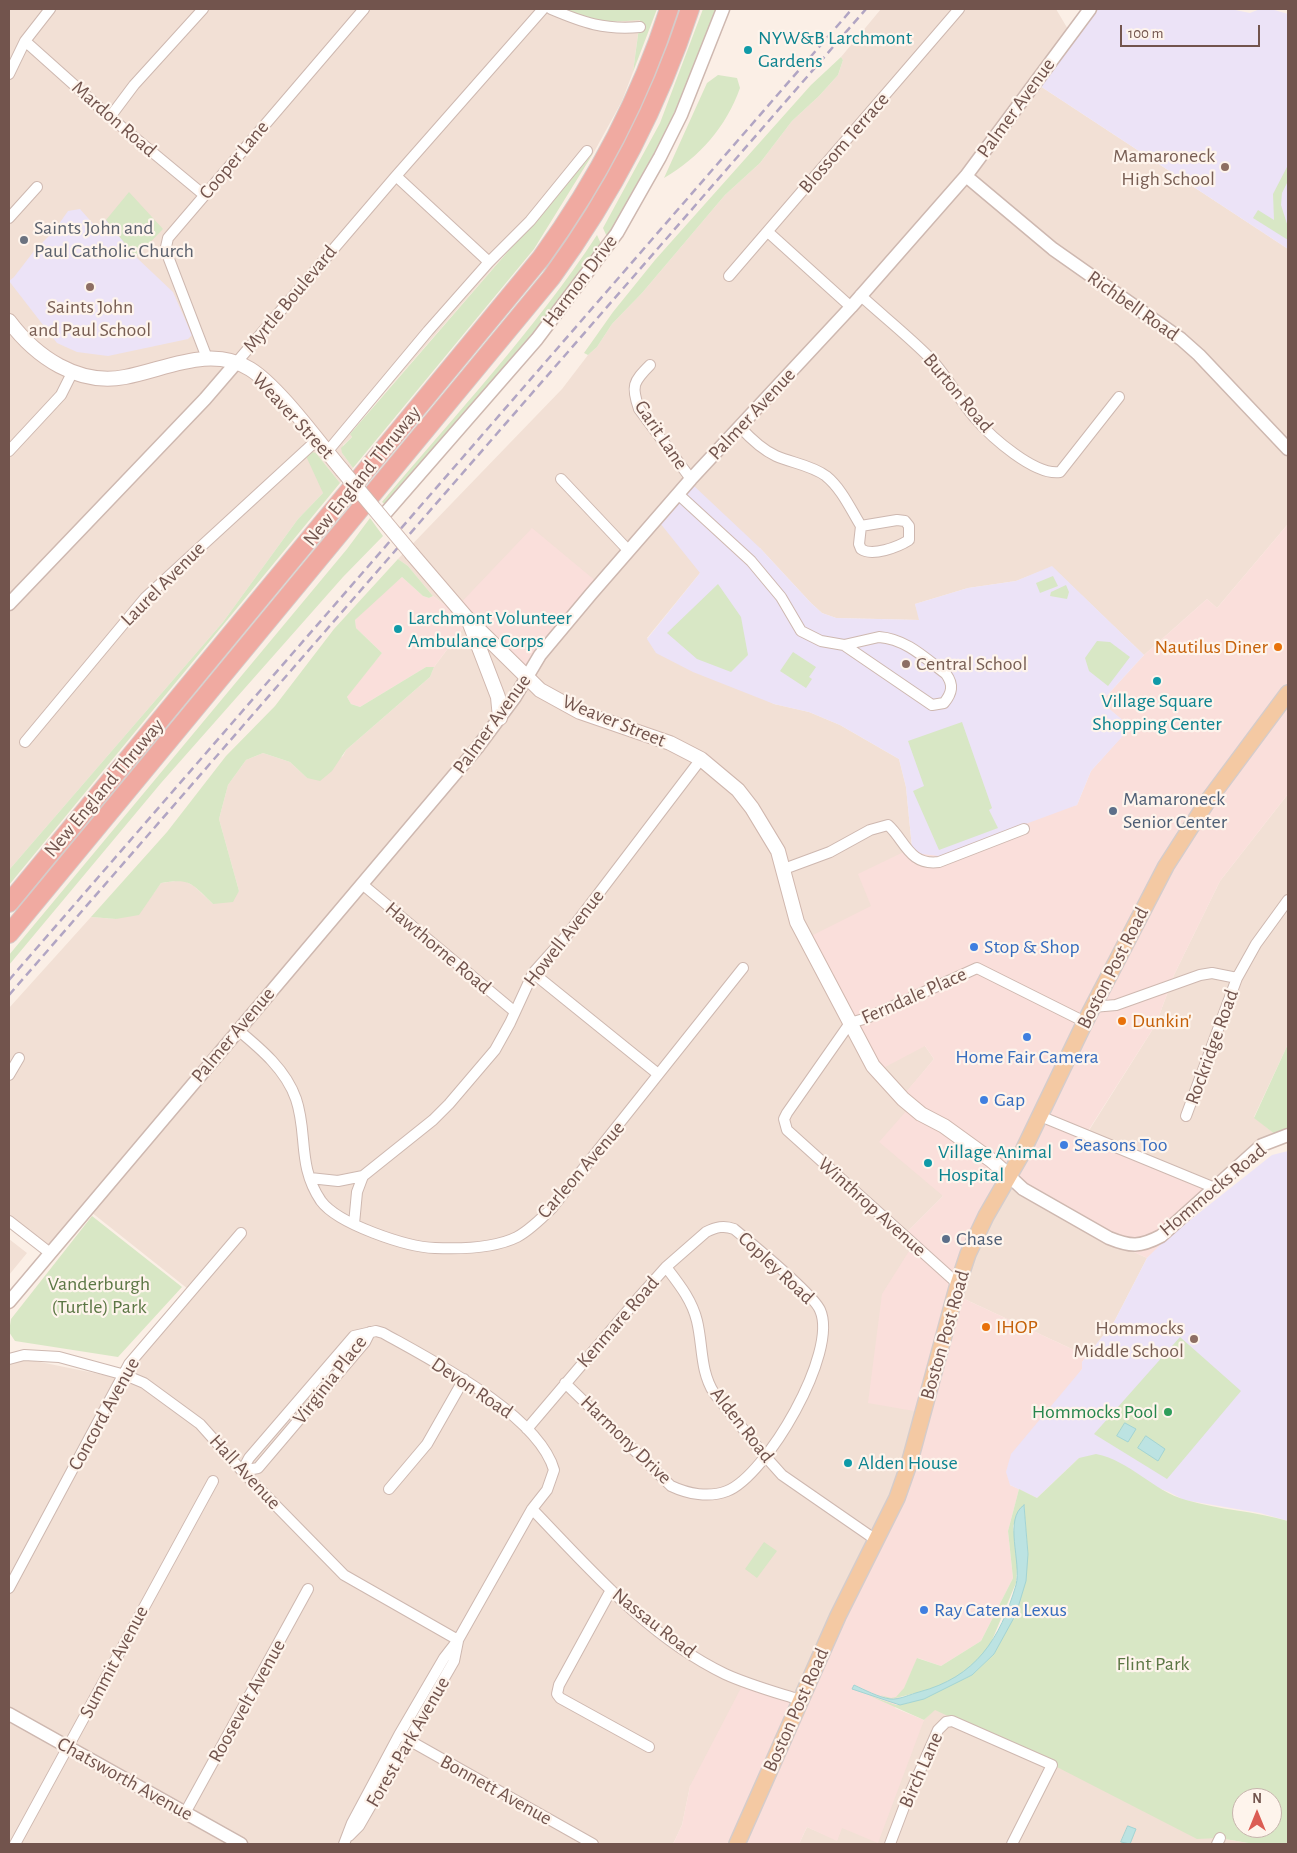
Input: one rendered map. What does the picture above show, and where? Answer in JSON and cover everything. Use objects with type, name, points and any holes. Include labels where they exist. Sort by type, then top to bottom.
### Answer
[{"type":"highway","name":"New England Thruway","points":[[9,903],[541,258],[583,197],[617,137],[645,75],[669,9]]},
{"type":"highway","name":"New England Thruway","points":[[9,934],[556,271],[609,192],[641,132],[669,69],[690,9]]},
{"type":"main road","name":"Weaver Street","points":[[9,323],[34,350],[72,373],[91,376],[124,377],[182,362],[207,358],[236,364],[251,370],[272,388],[342,470],[384,514],[412,554],[466,617],[540,690],[580,712],[646,733],[701,759],[732,785],[752,808],[778,851],[797,922],[873,1066],[921,1114],[960,1137],[1008,1175]]},
{"type":"main road","points":[[466,617],[498,698],[500,718]]},
{"type":"main road","name":"Boston Post Road","points":[[737,1844],[838,1616],[897,1498],[909,1464],[958,1284],[968,1254],[1040,1116],[1137,919],[1176,850],[1207,802],[1288,693]]},
{"type":"street","points":[[9,74],[25,41],[50,9]]},
{"type":"street","points":[[110,117],[134,85],[203,9]]},
{"type":"street","name":"Cooper Lane","points":[[207,358],[166,247],[168,238],[364,9]]},
{"type":"street","name":"Myrtle Boulevard","points":[[9,604],[236,364],[396,176],[543,9]]},
{"type":"street","points":[[551,9],[596,26],[613,29],[640,27]]},
{"type":"street","name":"Harmon Drive","points":[[384,514],[537,339],[617,233],[660,157],[723,9]]},
{"type":"street","name":"Blossom Terrace","points":[[729,276],[959,9]]},
{"type":"street","name":"Palmer Avenue","points":[[9,1302],[500,718],[540,655],[628,550],[691,479],[851,307],[966,176],[1090,9]]},
{"type":"street","name":"Mardon Road","points":[[25,41],[110,117],[204,195]]},
{"type":"street","points":[[327,452],[489,262],[530,221],[587,151]]},
{"type":"street","points":[[396,176],[489,262]]},
{"type":"street","name":"Richbell Road","points":[[966,176],[1053,249],[1181,339],[1288,449]]},
{"type":"street","points":[[9,218],[37,187]]},
{"type":"street","points":[[768,232],[851,307]]},
{"type":"street","name":"Burton Road","points":[[860,296],[929,357],[974,418],[1014,454],[1052,473],[1060,472],[1118,397]]},
{"type":"street","name":"Garit Lane","points":[[650,365],[637,378],[634,386],[634,396],[639,409],[691,479]]},
{"type":"street","points":[[9,451],[61,395],[72,373]]},
{"type":"street","points":[[740,427],[749,437],[775,456],[826,476],[838,488],[861,526],[859,544],[864,551],[870,552],[903,544],[909,540],[909,526],[905,522],[896,520],[861,526]]},
{"type":"street","name":"Laurel Avenue","points":[[25,742],[145,598],[317,440]]},
{"type":"street","points":[[561,479],[628,550]]},
{"type":"street","points":[[678,494],[751,562],[782,597],[801,631],[821,641],[844,645],[879,637],[892,638],[901,642],[946,674],[951,680],[952,689],[949,696],[944,703],[932,705],[844,645]]},
{"type":"street","name":"Howell Avenue","points":[[310,1178],[338,1181],[363,1176],[396,1151],[449,1104],[496,1050],[533,973],[573,927],[701,759]]},
{"type":"street","points":[[784,869],[830,852],[870,830],[888,825],[909,851],[930,863],[939,862],[1024,829]]},
{"type":"street","name":"Hawthorne Road","points":[[362,884],[515,1012]]},
{"type":"street","name":"Rockridge Road","points":[[1186,1116],[1237,978],[1256,944],[1288,900]]},
{"type":"street","name":"Carleon Avenue","points":[[238,1030],[275,1064],[290,1086],[300,1114],[303,1155],[310,1178],[323,1202],[342,1219],[382,1235],[434,1248],[493,1244],[517,1237],[552,1208],[743,968]]},
{"type":"street","name":"Ferndale Place","points":[[850,1023],[872,1016],[977,968],[1085,1022]]},
{"type":"street","points":[[533,973],[658,1074]]},
{"type":"street","name":"Rockridge Road","points":[[1093,1007],[1116,1005],[1200,975],[1212,973],[1237,978]]},
{"type":"street","name":"Winthrop Avenue","points":[[850,1023],[787,1113],[784,1119],[787,1130],[958,1284]]},
{"type":"street","points":[[9,1075],[18,1058]]},
{"type":"street","points":[[1040,1116],[1215,1188]]},
{"type":"street","name":"Hommocks Road","points":[[1008,1175],[1023,1189],[1102,1234],[1122,1243],[1144,1245],[1161,1236],[1262,1145],[1288,1135]]},
{"type":"street","points":[[354,1224],[357,1192],[363,1176]]},
{"type":"street","points":[[9,1221],[50,1253]]},
{"type":"street","name":"Kenmare Road","points":[[527,1429],[666,1267],[706,1232],[720,1227]]},
{"type":"street","name":"Copley Road","points":[[720,1227],[734,1229],[807,1294],[820,1309],[823,1321],[824,1335],[812,1376],[794,1414],[765,1456]]},
{"type":"street","name":"Concord Avenue","points":[[9,1588],[129,1364],[241,1233]]},
{"type":"street","name":"Alden Road","points":[[666,1267],[686,1293],[693,1307],[702,1359],[709,1384],[782,1475],[876,1540]]},
{"type":"street","name":"Devon Road","points":[[370,1332],[383,1333],[464,1378],[516,1418],[527,1429],[547,1455],[554,1470]]},
{"type":"street","name":"Virginia Place","points":[[242,1471],[249,1458],[354,1336],[370,1332]]},
{"type":"street","name":"Hall Avenue","points":[[10,1358],[24,1355],[59,1357],[124,1375],[156,1392],[200,1424],[242,1471],[344,1575],[458,1640]]},
{"type":"street","points":[[389,1489],[427,1444],[464,1378]]},
{"type":"street","name":"Harmony Drive","points":[[566,1383],[672,1486],[685,1493],[703,1494],[728,1491],[765,1456]]},
{"type":"street","name":"Forest Park Avenue","points":[[346,1841],[352,1823],[399,1735],[444,1658],[458,1640],[532,1509],[547,1490],[554,1470]]},
{"type":"street","name":"Summit Avenue","points":[[15,1844],[213,1481]]},
{"type":"street","name":"Nassau Road","points":[[532,1509],[610,1590],[661,1633],[705,1663],[726,1674],[800,1700]]},
{"type":"street","name":"Roosevelt Avenue","points":[[185,1813],[308,1589]]},
{"type":"street","points":[[610,1590],[559,1685],[557,1694],[560,1698],[649,1747]]},
{"type":"street","name":"Forest Park Avenue","points":[[346,1841],[359,1826],[454,1661],[458,1640]]},
{"type":"street","name":"Chatsworth Avenue","points":[[9,1714],[242,1844]]},
{"type":"street","name":"Birch Lane","points":[[890,1844],[938,1730],[946,1722],[952,1721],[1052,1765],[1012,1844]]},
{"type":"street","name":"Bonnett Avenue","points":[[399,1735],[594,1844]]},
{"type":"shaded area","points":[[9,9],[563,9],[609,23],[640,19],[633,72],[622,101],[594,152],[350,433],[352,437],[343,445],[342,453],[353,468],[340,483],[316,453],[323,493],[298,519],[223,622],[9,870]]},
{"type":"shaded area","points":[[881,9],[1056,9],[1072,36],[1037,84],[1288,249],[1288,524],[1217,608],[1207,599],[1144,655],[1052,567],[1016,581],[968,588],[915,604],[920,620],[836,618],[822,613],[811,603],[760,548],[700,573],[647,638],[774,704],[809,712],[840,725],[899,759],[906,787],[912,848],[871,906],[925,1046],[934,1059],[900,1100],[908,1108],[943,1196],[907,1232],[916,1240],[920,1412],[907,1462],[801,1702],[690,1786],[682,1825],[673,1844],[9,1844],[9,1364],[25,1359],[114,1377],[188,1289],[91,1212],[57,1255],[9,1220],[9,1008],[91,917],[116,919],[153,894],[161,883],[183,880],[194,886],[213,904],[239,891],[219,819],[228,785],[246,760],[263,753],[290,762],[307,778],[343,756],[346,750],[430,677],[434,667],[470,619],[453,611],[433,596],[408,566],[398,559],[562,389],[588,355],[597,347],[612,324],[642,293],[725,195],[760,163],[792,121],[838,75],[843,60],[841,57]]},
{"type":"shaded area","name":"Mamaroneck High School","points":[[1094,9],[1230,9],[1250,13],[1260,9],[1271,9],[1288,14],[1288,249],[1037,84]]},
{"type":"shaded area","name":"Saints John and Paul School","points":[[80,209],[96,227],[106,220],[136,257],[173,292],[192,335],[188,339],[108,356],[77,352],[57,343],[9,281],[54,231],[68,211]]},
{"type":"shaded area","name":"Central School","points":[[693,485],[760,548],[811,603],[822,613],[836,618],[919,620],[915,604],[968,588],[1016,581],[1052,566],[1144,655],[1101,702],[1131,727],[1091,771],[1077,805],[939,856],[922,854],[912,848],[906,787],[899,759],[840,725],[809,712],[774,704],[693,672],[656,653],[647,639],[700,573],[660,523]]},
{"type":"shaded area","points":[[1288,524],[1288,794],[1220,881],[1174,975],[1156,1024],[1088,1131],[1214,1183],[1197,1214],[1147,1258],[1093,1233],[1009,1181],[981,1235],[960,1297],[1087,1356],[1082,1362],[1082,1369],[1010,1485],[1019,1489],[1008,1531],[1013,1578],[981,1641],[941,1666],[918,1658],[895,1708],[924,1720],[878,1843],[842,1828],[837,1841],[807,1827],[799,1844],[673,1844],[682,1825],[690,1786],[742,1686],[800,1702],[872,1553],[920,1412],[868,1403],[882,1294],[916,1240],[907,1232],[943,1196],[879,1142],[908,1109],[899,1100],[934,1059],[925,1046],[872,1074],[801,941],[871,906],[858,874],[912,848],[1077,805],[1091,771],[1130,727],[1101,702],[1144,655],[1207,599],[1217,608]]},
{"type":"shaded area","points":[[532,528],[597,582],[525,671],[470,619],[434,667],[426,667],[360,707],[351,704],[347,697],[382,653],[356,628],[355,620],[368,606],[402,577],[423,596],[429,598],[433,596],[453,611]]},
{"type":"shaded area","points":[[1288,794],[1288,1044],[1254,1117],[1276,1135],[1214,1183],[1088,1132],[1156,1024],[1174,975],[1220,881]]},
{"type":"shaded area","name":"Hommocks Middle School","points":[[1288,1151],[1288,1521],[1260,1513],[1184,1500],[1169,1492],[1079,1458],[1037,1498],[1010,1485],[1006,1472],[1011,1454],[1082,1369],[1082,1362],[1114,1322],[1147,1258],[1165,1240],[1272,1155]]},
{"type":"shaded area","points":[[1009,1181],[1093,1233],[1147,1258],[1114,1322],[1087,1356],[960,1297],[981,1235]]},
{"type":"shaded area","points":[[9,1239],[27,1253],[9,1275]]},
{"type":"shaded area","points":[[935,1709],[1053,1765],[1219,1838],[1254,1844],[799,1844],[807,1827],[837,1840],[841,1828],[924,1720]]},
{"type":"green space","points":[[563,9],[657,9],[633,72],[640,20],[601,20],[584,17]]},
{"type":"green space","points":[[703,9],[717,9],[667,130],[607,237],[603,228],[660,123]]},
{"type":"green space","points":[[841,57],[843,60],[838,75],[792,121],[760,163],[725,195],[642,293],[612,324],[597,347],[588,355],[584,353],[613,312],[655,260],[811,85]]},
{"type":"green space","points":[[718,75],[737,78],[740,88],[727,116],[700,151],[664,178],[707,83]]},
{"type":"green space","points":[[594,152],[534,249],[353,468],[342,453],[341,448],[352,437],[350,434]]},
{"type":"green space","points":[[1288,165],[1288,181],[1282,193],[1281,205],[1288,227],[1288,240],[1253,218],[1258,210],[1274,220],[1273,194]]},
{"type":"green space","points":[[129,192],[163,229],[136,257],[106,220]]},
{"type":"green space","points":[[597,235],[602,246],[577,283],[386,505],[382,502],[548,305]]},
{"type":"green space","points":[[312,452],[316,453],[340,483],[9,885],[9,870],[223,622],[298,519],[323,493],[306,456]]},
{"type":"green space","points":[[370,518],[383,536],[343,577],[161,783],[9,965],[9,955],[347,549]]},
{"type":"green space","points":[[398,559],[408,566],[433,596],[429,598],[423,596],[402,577],[355,620],[356,628],[382,653],[347,697],[351,704],[360,707],[426,667],[434,667],[430,677],[346,750],[332,771],[320,781],[307,778],[290,762],[263,753],[246,760],[228,785],[219,819],[239,891],[233,902],[213,904],[195,887],[179,881],[161,883],[139,915],[116,919],[91,917],[167,832],[226,756],[275,706],[334,629]]},
{"type":"green space","points":[[1053,576],[1058,586],[1040,593],[1036,583]]},
{"type":"green space","points":[[718,584],[741,617],[748,655],[731,672],[697,659],[667,633]]},
{"type":"green space","points":[[1066,585],[1069,592],[1067,599],[1050,596],[1051,592]]},
{"type":"green space","points":[[1097,641],[1110,642],[1130,657],[1108,686],[1089,671],[1085,658]]},
{"type":"green space","points":[[793,652],[816,667],[809,677],[812,679],[806,688],[780,671]]},
{"type":"green space","points":[[962,722],[992,808],[989,810],[998,828],[939,850],[913,791],[924,786],[908,741]]},
{"type":"green space","points":[[1288,1044],[1288,1132],[1276,1135],[1254,1118]]},
{"type":"green space","name":"Vanderburgh (Turtle) Park","points":[[92,1216],[182,1287],[118,1357],[15,1341],[9,1332],[11,1319]]},
{"type":"green space","name":"Hommocks Pool","points":[[1180,1337],[1241,1391],[1167,1479],[1094,1434]]},
{"type":"green space","name":"Flint Park","points":[[1096,1454],[1120,1463],[1174,1496],[1211,1506],[1288,1521],[1288,1844],[1254,1844],[1219,1838],[1197,1839],[1053,1765],[935,1710],[924,1720],[868,1695],[896,1705],[908,1703],[972,1675],[994,1654],[1028,1554],[1024,1505],[1013,1526],[1018,1555],[1016,1583],[988,1650],[967,1672],[935,1688],[889,1699],[880,1695],[891,1698],[896,1697],[904,1688],[917,1658],[941,1666],[981,1641],[1013,1578],[1008,1531],[1019,1489],[1037,1498],[1079,1458]]},
{"type":"green space","points":[[764,1542],[777,1551],[757,1578],[745,1569]]},
{"type":"water","points":[[1125,1423],[1136,1429],[1128,1442],[1117,1436]]},
{"type":"water","points":[[1146,1436],[1165,1449],[1158,1461],[1138,1448]]},
{"type":"water","points":[[1024,1505],[1028,1554],[1026,1581],[1016,1614],[994,1654],[972,1675],[924,1699],[900,1705],[852,1689],[854,1685],[885,1698],[901,1698],[939,1685],[956,1677],[971,1666],[993,1639],[1010,1604],[1017,1576],[1014,1542],[1015,1520],[1018,1512]]},
{"type":"water","points":[[1128,1826],[1136,1829],[1130,1844],[1121,1842]]},
{"type":"railway","points":[[9,980],[852,9]]},
{"type":"railway","points":[[9,995],[866,9]]},
{"type":"place","name":"NYW&B Larchmont Gardens","points":[[748,50]]},
{"type":"place","name":"Mamaroneck High School","points":[[1225,167]]},
{"type":"place","name":"Saints John and Paul Catholic Church","points":[[24,240]]},
{"type":"place","name":"Saints John and Paul School","points":[[90,287]]},
{"type":"place","name":"Larchmont Volunteer Ambulance Corps","points":[[398,629]]},
{"type":"place","name":"Nautilus Diner","points":[[1278,647]]},
{"type":"place","name":"Central School","points":[[906,664]]},
{"type":"place","name":"Village Square Shopping Center","points":[[1157,681]]},
{"type":"place","name":"Mamaroneck Senior Center","points":[[1113,811]]},
{"type":"place","name":"Stop & Shop","points":[[974,947]]},
{"type":"place","name":"Dunkin'","points":[[1122,1021]]},
{"type":"place","name":"Home Fair Camera","points":[[1027,1037]]},
{"type":"place","name":"Gap","points":[[984,1100]]},
{"type":"place","name":"Seasons Too","points":[[1064,1145]]},
{"type":"place","name":"Village Animal Hospital","points":[[928,1163]]},
{"type":"place","name":"Chase","points":[[946,1239]]},
{"type":"place","name":"IHOP","points":[[986,1327]]},
{"type":"place","name":"Hommocks Middle School","points":[[1194,1339]]},
{"type":"place","name":"Hommocks Pool","points":[[1168,1412]]},
{"type":"place","name":"Alden House","points":[[848,1463]]},
{"type":"place","name":"Ray Catena Lexus","points":[[924,1610]]}]
